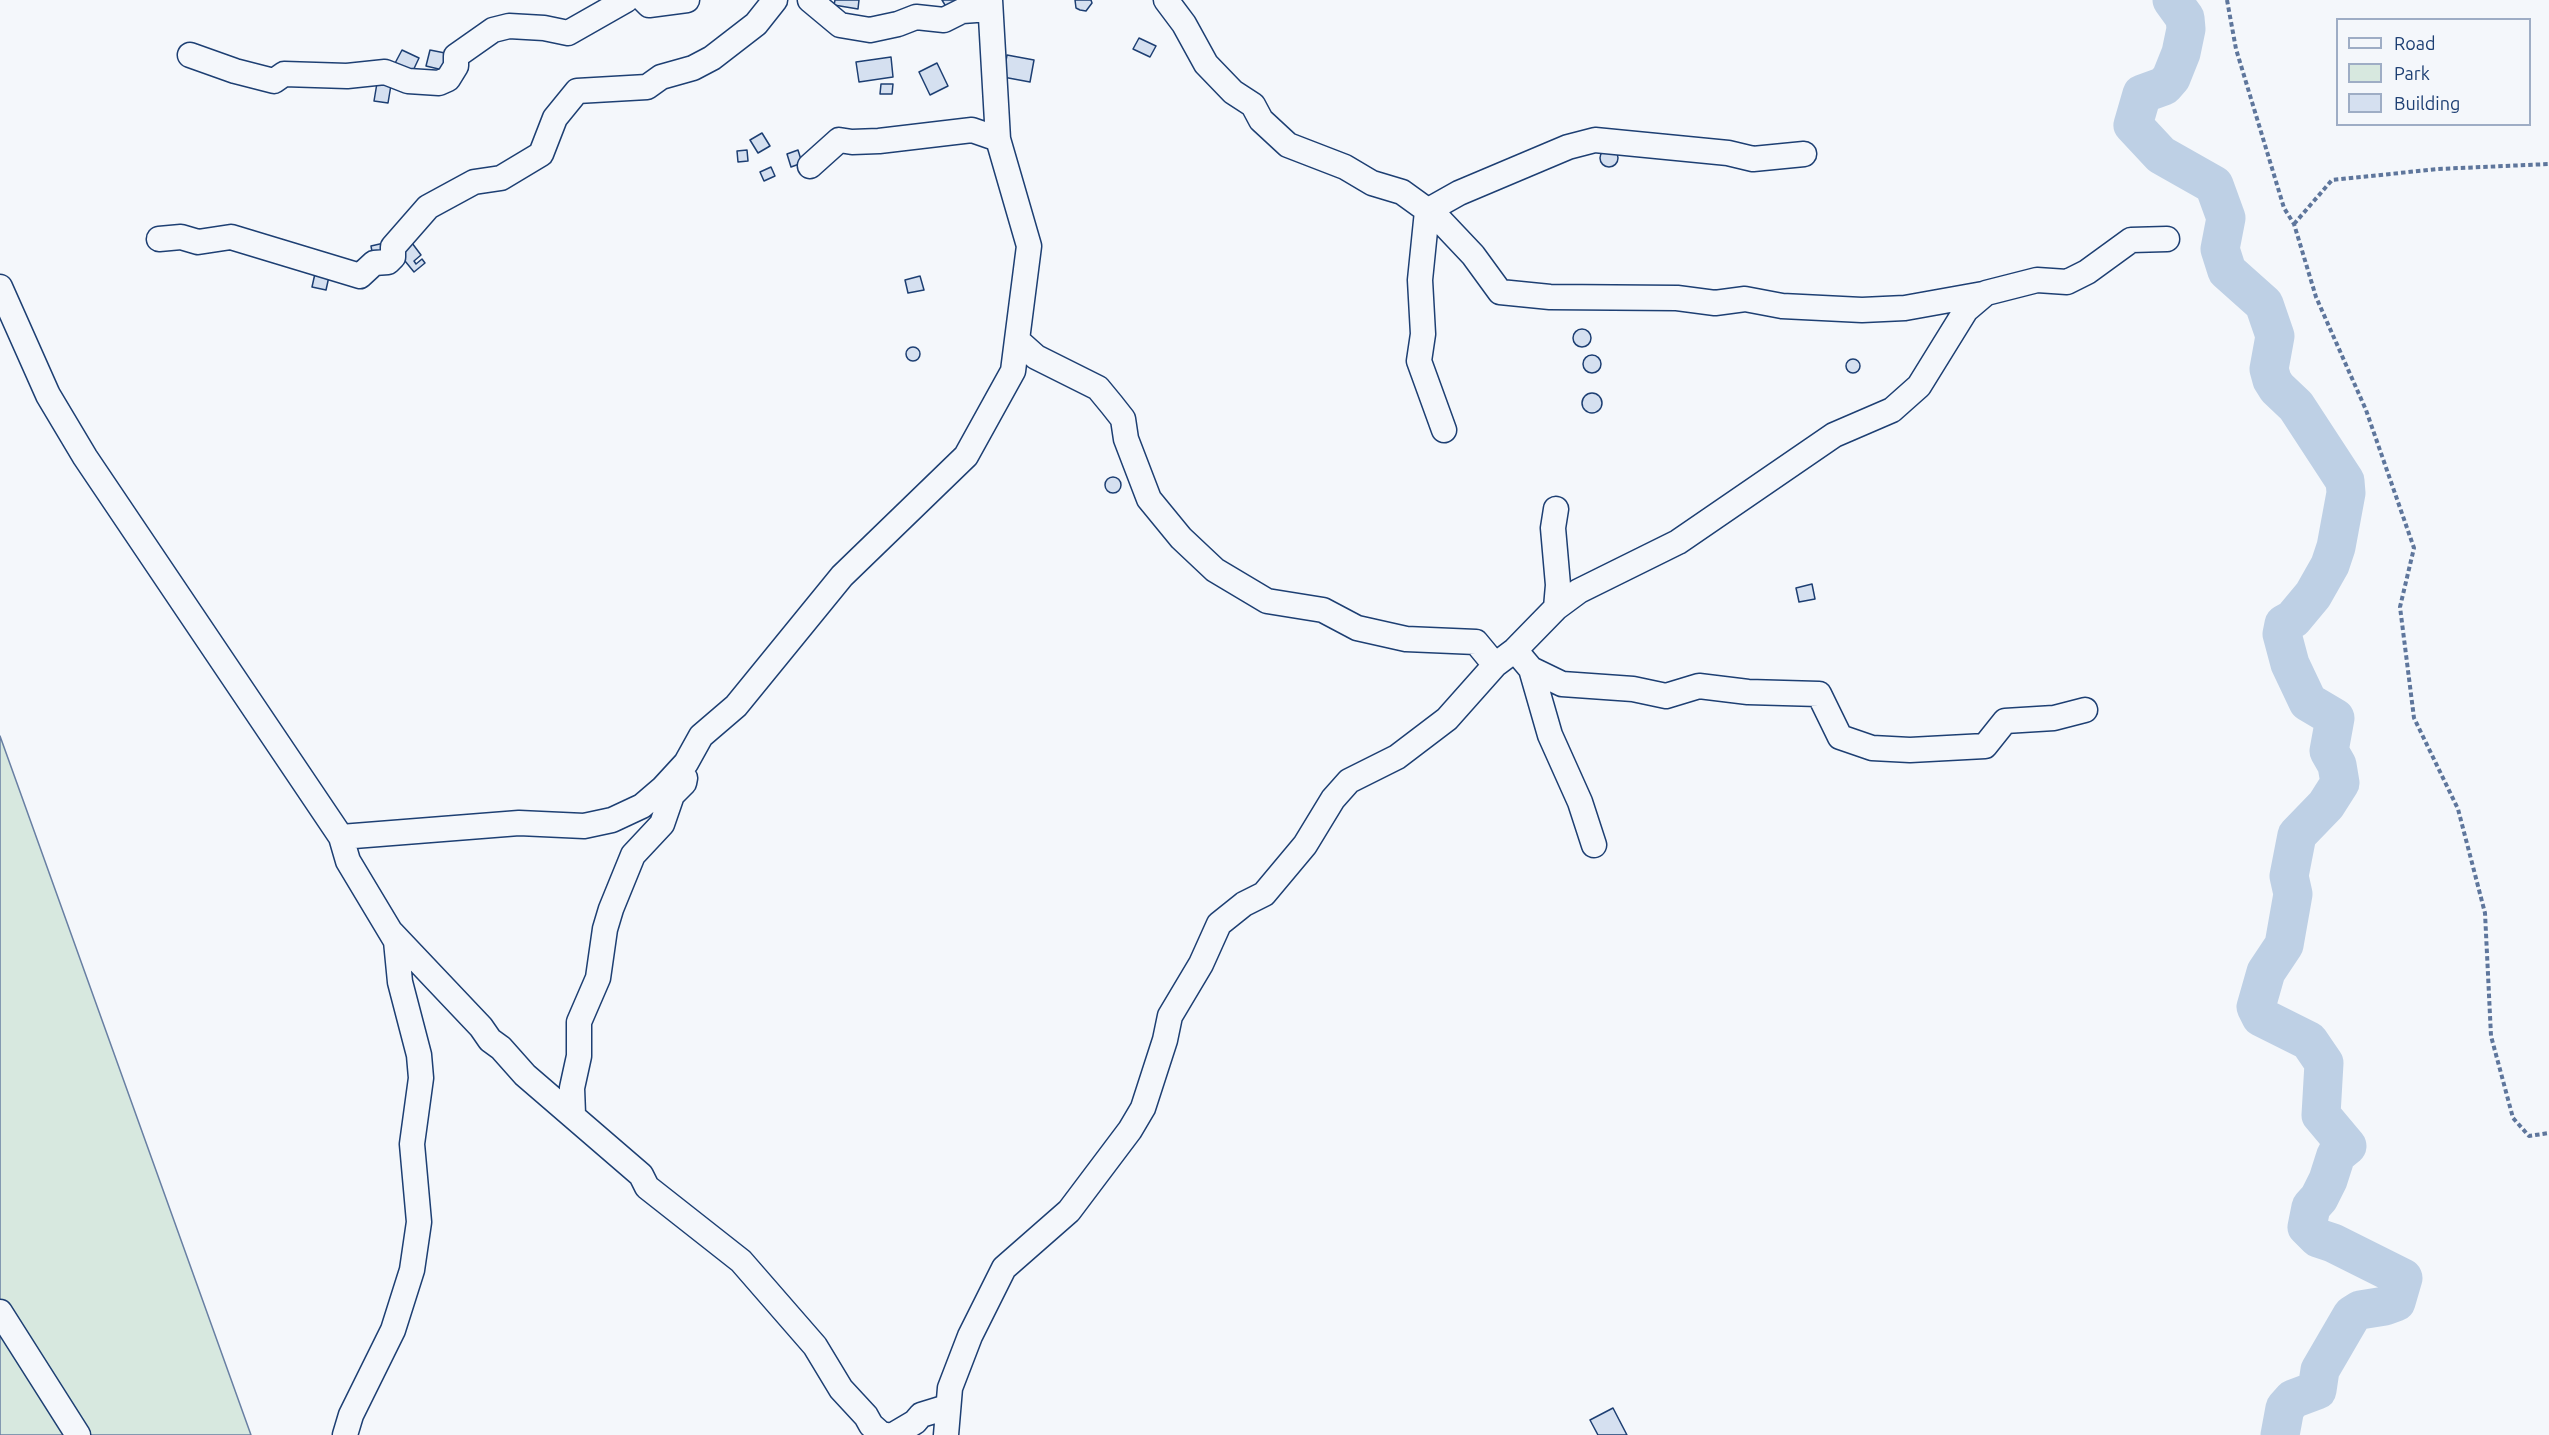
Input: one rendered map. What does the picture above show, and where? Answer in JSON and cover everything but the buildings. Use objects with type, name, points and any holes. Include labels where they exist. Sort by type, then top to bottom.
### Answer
[{"type":"street","points":[[190,55],[235,71],[274,81],[284,74],[347,76],[385,72],[408,81],[439,83],[448,79],[456,66],[456,56],[493,30],[508,26],[519,29],[544,28],[568,33],[626,0]]},
{"type":"street","points":[[644,0],[649,5],[675,4],[687,0]]},
{"type":"street","points":[[159,239],[181,237],[198,242],[231,237],[340,272],[360,276],[374,263],[388,262],[393,256],[393,247],[428,207],[474,182],[501,177],[541,154],[555,118],[577,91],[647,87],[661,77],[693,68],[712,58],[756,24],[775,0]]},
{"type":"street","points":[[341,837],[519,823],[584,826],[612,820],[642,806],[663,789],[686,763],[700,736],[736,706],[842,576],[966,456],[1013,371],[1029,246],[998,139],[990,4],[962,11],[944,20],[916,17],[898,24],[870,30],[840,25],[810,0]]},
{"type":"street","points":[[1166,0],[1184,24],[1206,64],[1233,92],[1253,105],[1261,120],[1288,145],[1345,167],[1372,183],[1402,192],[1427,211],[1473,255],[1500,292],[1667,298],[1715,303],[1745,299],[1782,306],[1862,310],[1905,309],[2037,280],[2067,282],[2087,272],[2131,240],[2167,239]]},
{"type":"street","points":[[810,166],[839,140],[879,141],[964,130],[998,139]]},
{"type":"street","points":[[1427,211],[1459,193],[1568,147],[1595,140],[1728,153],[1753,159],[1804,154]]},
{"type":"street","points":[[1427,211],[1420,280],[1424,334],[1419,361],[1444,430]]},
{"type":"street","points":[[0,287],[48,395],[85,457],[341,837],[348,861],[396,941],[402,991],[421,1078],[412,1144],[419,1222],[412,1270],[393,1330],[351,1415],[345,1435]]},
{"type":"street","points":[[946,1435],[950,1388],[964,1348],[1004,1268],[1069,1211],[1143,1108],[1165,1040],[1170,1016],[1201,964],[1219,924],[1244,904],[1264,894],[1305,845],[1333,799],[1349,781],[1397,757],[1447,720],[1495,665],[1515,650],[1556,608],[1579,591],[1678,542],[1735,500],[1834,435],[1892,410],[1920,386],[1966,310],[1986,293]]},
{"type":"street","points":[[1017,340],[1036,357],[1098,388],[1124,419],[1126,439],[1149,499],[1181,538],[1215,570],[1267,601],[1323,610],[1357,628],[1406,639],[1476,642],[1495,665]]},
{"type":"street","points":[[1556,509],[1553,528],[1558,585],[1556,608]]},
{"type":"street","points":[[1515,650],[1531,669],[1550,735],[1580,802],[1594,845]]},
{"type":"street","points":[[1531,669],[1562,684],[1633,688],[1666,696],[1699,686],[1748,692],[1819,694],[1840,737],[1872,748],[1910,750],[1985,746],[2006,721],[2054,718],[2085,710]]},
{"type":"street","points":[[573,1114],[572,1088],[579,1056],[579,1022],[598,978],[605,929],[611,909],[633,855],[662,824],[672,795],[684,783],[686,763]]},
{"type":"street","points":[[390,931],[525,1075],[573,1114],[629,1167],[641,1175],[646,1187],[741,1261],[815,1346],[841,1389],[866,1416],[871,1425],[881,1434],[886,1435]]},
{"type":"street","points":[[0,1312],[78,1435]]},
{"type":"street","points":[[893,1435],[915,1422],[921,1414],[947,1407]]},
{"type":"path","points":[[2227,0],[2236,49],[2284,208],[2294,224],[2316,297],[2366,410],[2414,548],[2400,607],[2414,718],[2458,809],[2485,913],[2491,1036],[2513,1118],[2529,1136],[2549,1133]]},
{"type":"path","points":[[2294,224],[2332,180],[2438,169],[2549,164]]},
{"type":"green space","points":[[0,736],[251,1435],[0,1435]]},
{"type":"waterway","points":[[2172,0],[2185,18],[2186,29],[2181,53],[2171,78],[2164,86],[2142,94],[2133,125],[2161,155],[2214,185],[2226,218],[2220,249],[2227,271],[2264,304],[2275,336],[2269,369],[2272,380],[2296,406],[2345,481],[2346,493],[2336,547],[2330,565],[2313,595],[2293,619],[2284,624],[2282,634],[2290,664],[2308,702],[2335,718],[2329,751],[2337,765],[2340,783],[2326,805],[2297,835],[2289,876],[2293,894],[2284,945],[2266,972],[2256,1007],[2261,1017],[2309,1041],[2324,1063],[2321,1115],[2347,1146],[2336,1155],[2328,1180],[2319,1198],[2311,1207],[2307,1227],[2318,1238],[2333,1243],[2403,1278],[2396,1302],[2360,1310],[2352,1315],[2320,1370],[2317,1390],[2293,1399],[2285,1408],[2280,1435]]}]
